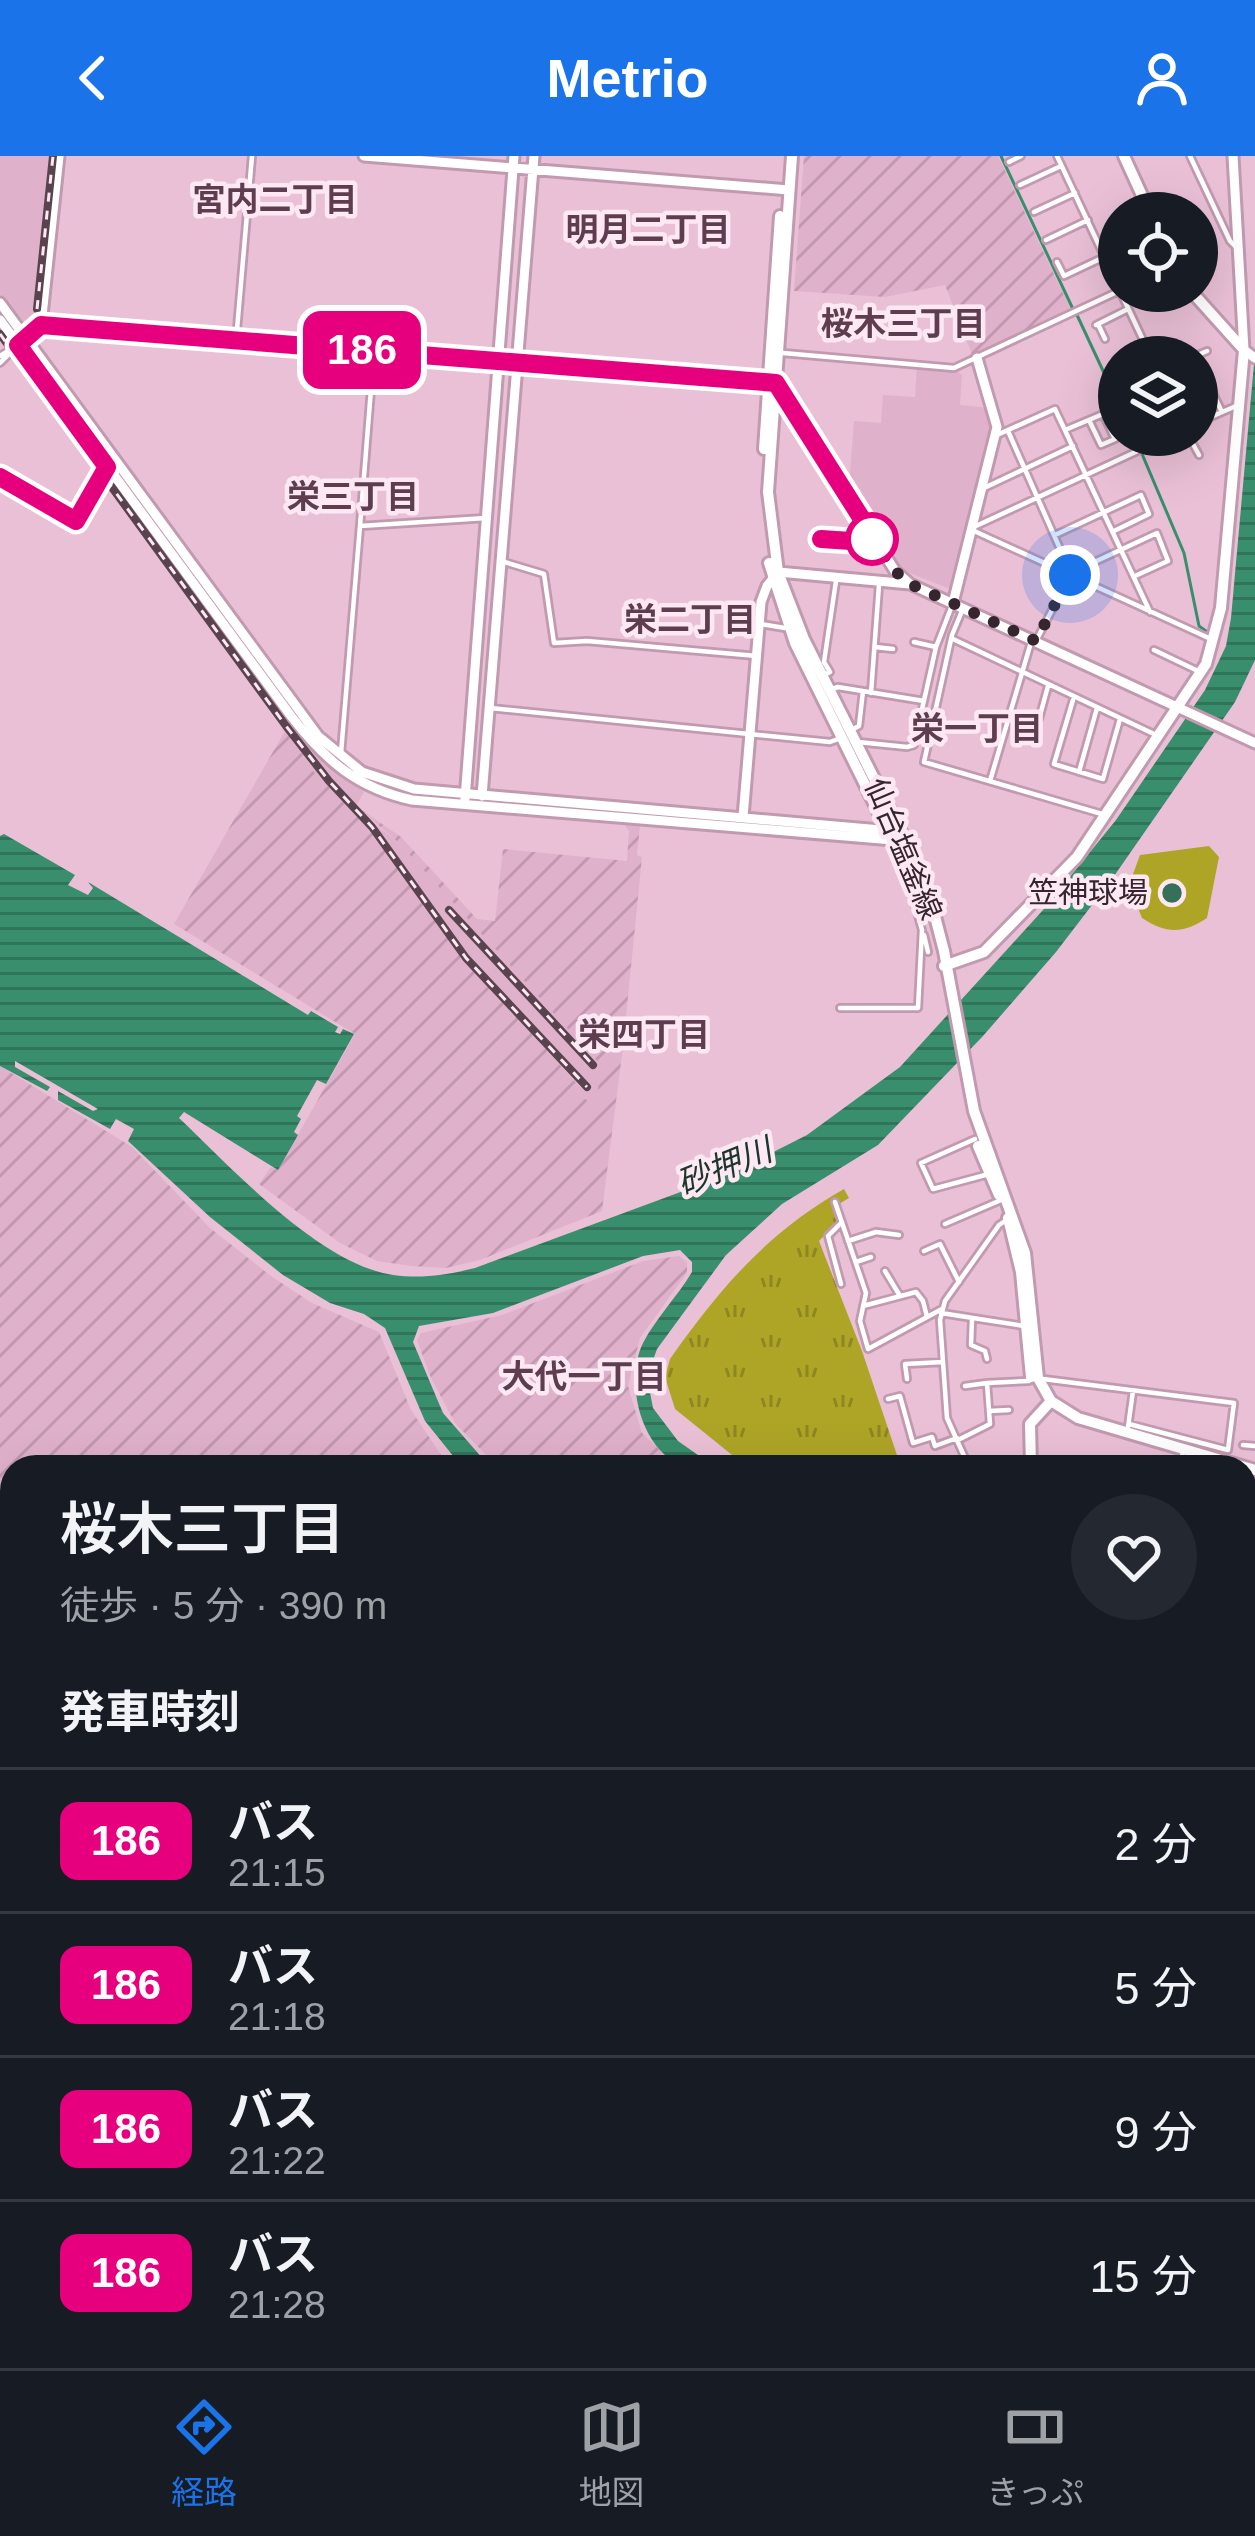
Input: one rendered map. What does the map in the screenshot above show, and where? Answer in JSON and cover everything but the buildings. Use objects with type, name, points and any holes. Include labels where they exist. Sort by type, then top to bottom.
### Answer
[{"type":"main road","name":"仙台塩釜線","points":[[789,156],[768,492],[775,575],[795,643],[849,736]]},
{"type":"main road","points":[[1124,156],[1140,192]]},
{"type":"main road","name":"仙台塩釜線","points":[[772,382],[778,353],[786,190]]},
{"type":"main road","points":[[944,966],[976,957],[993,944],[1077,857],[1182,711],[1202,673],[1215,641],[1239,406],[1251,355],[1211,312]]},
{"type":"main road","name":"仙台塩釜線","points":[[775,575],[932,905],[975,1139],[1011,1217],[1035,1379],[1048,1403]]},
{"type":"main road","name":"仙台塩釜線","points":[[897,836],[944,966]]},
{"type":"main road","name":"仙台塩釜線","points":[[962,1067],[1029,1274],[1035,1379]]},
{"type":"main road","points":[[1048,1403],[1078,1418],[1128,1428],[1178,1455]]},
{"type":"main road","points":[[1048,1403],[1063,1420],[1176,1455]]},
{"type":"main road","points":[[1031,1455],[1030,1424],[1048,1403]]},
{"type":"street","points":[[0,360],[41,325],[58,156]]},
{"type":"street","points":[[236,340],[251,156]]},
{"type":"street","points":[[364,156],[514,162],[533,169],[786,190]]},
{"type":"street","points":[[481,800],[534,156]]},
{"type":"street","points":[[1009,162],[1021,156]]},
{"type":"street","points":[[1058,156],[1098,242]]},
{"type":"street","points":[[1190,156],[1229,242],[1240,250]]},
{"type":"street","points":[[1233,156],[1251,355]]},
{"type":"street","points":[[465,799],[514,162]]},
{"type":"street","points":[[1020,185],[1061,166]]},
{"type":"street","points":[[1034,212],[1075,193]]},
{"type":"street","points":[[1046,240],[1088,220]]},
{"type":"street","points":[[1057,262],[1064,276],[1098,260]]},
{"type":"street","points":[[505,284],[523,286]]},
{"type":"street","points":[[778,353],[954,368],[1098,300]]},
{"type":"street","points":[[0,303],[107,467],[185,562]]},
{"type":"street","points":[[1103,336],[1097,324],[1123,312]]},
{"type":"street","points":[[0,320],[22,342],[185,562],[319,752],[386,794],[897,836]]},
{"type":"street","points":[[41,325],[772,382],[874,538],[887,576],[871,693]]},
{"type":"street","points":[[339,763],[374,350]]},
{"type":"street","points":[[977,358],[997,416],[995,436],[924,762],[1108,815]]},
{"type":"street","points":[[496,389],[514,390]]},
{"type":"street","points":[[1218,404],[1222,412]]},
{"type":"street","points":[[1218,414],[1239,406]]},
{"type":"street","points":[[995,436],[1055,409],[1150,612]]},
{"type":"street","points":[[1065,430],[1103,414],[1115,439],[1101,445],[1089,420]]},
{"type":"street","points":[[1007,431],[1072,574]]},
{"type":"street","points":[[982,489],[1073,446]]},
{"type":"street","points":[[973,529],[1127,456]]},
{"type":"street","points":[[0,477],[76,521],[107,467]]},
{"type":"street","points":[[1055,535],[1141,495],[1150,514],[1114,531]]},
{"type":"street","points":[[360,526],[486,518]]},
{"type":"street","points":[[973,529],[1215,641]]},
{"type":"street","points":[[990,781],[1034,640],[1072,574],[1156,533],[1168,561],[1135,576]]},
{"type":"street","points":[[821,539],[866,542],[874,538]]},
{"type":"street","points":[[501,561],[544,574],[554,643],[587,641],[757,656]]},
{"type":"street","points":[[743,822],[759,624],[763,594],[775,575],[887,576],[910,584],[1255,743]]},
{"type":"street","points":[[822,676],[830,672],[824,662],[837,576]]},
{"type":"street","points":[[849,736],[910,747],[916,740],[937,647],[958,605]]},
{"type":"street","points":[[759,624],[782,626],[795,643]]},
{"type":"street","points":[[951,638],[1159,737]]},
{"type":"street","points":[[914,642],[937,647]]},
{"type":"street","points":[[875,646],[893,649]]},
{"type":"street","points":[[1154,650],[1202,673]]},
{"type":"street","points":[[1039,719],[1048,686]]},
{"type":"street","points":[[829,690],[835,687],[924,701]]},
{"type":"street","points":[[490,708],[830,742],[849,736],[859,726],[863,691]]},
{"type":"street","points":[[1051,775],[1074,698]]},
{"type":"street","points":[[1079,772],[1097,709]]},
{"type":"street","points":[[1054,764],[1103,779],[1120,719]]},
{"type":"street","points":[[895,855],[910,878],[928,952]]},
{"type":"street","points":[[840,1008],[919,1008],[922,930]]},
{"type":"street","points":[[975,1139],[922,1162],[932,1189],[989,1174]]},
{"type":"street","points":[[945,1224],[1001,1200]]},
{"type":"street","points":[[835,1202],[866,1293],[860,1321],[868,1349],[942,1311],[1026,1327]]},
{"type":"street","points":[[964,1455],[947,1418],[942,1311],[999,1225],[1011,1217]]},
{"type":"street","points":[[841,1284],[828,1236],[842,1222]]},
{"type":"street","points":[[848,1241],[876,1232],[898,1235]]},
{"type":"street","points":[[924,1251],[940,1244],[959,1282]]},
{"type":"street","points":[[856,1262],[871,1257]]},
{"type":"street","points":[[885,1270],[900,1296]]},
{"type":"street","points":[[863,1306],[916,1292],[927,1317]]},
{"type":"street","points":[[972,1319],[971,1345],[986,1351],[987,1359]]},
{"type":"street","points":[[907,1379],[905,1364],[943,1362]]},
{"type":"street","points":[[964,1386],[1035,1379],[1133,1390],[1234,1403],[1228,1450],[1128,1428],[1133,1390]]},
{"type":"street","points":[[888,1399],[899,1396],[913,1443],[932,1437],[935,1446],[990,1424],[987,1383]]},
{"type":"street","points":[[989,1411],[1009,1410]]},
{"type":"street","points":[[1243,1445],[1255,1446]]},
{"type":"shaded area","points":[[0,156],[56,156],[39,319],[26,329],[0,294]]},
{"type":"shaded area","points":[[804,156],[998,156],[1071,310],[973,357],[945,285],[885,297],[794,291]]},
{"type":"shaded area","points":[[1255,353],[1255,660],[1235,702],[1112,879],[983,1036],[878,1145],[782,1204],[726,1255],[657,1349],[647,1377],[653,1408],[678,1441],[698,1455],[666,1455],[648,1432],[636,1396],[643,1343],[692,1272],[692,1262],[680,1250],[643,1256],[493,1313],[419,1326],[413,1342],[443,1413],[480,1455],[452,1455],[425,1421],[385,1328],[283,1275],[210,1217],[128,1141],[134,1129],[116,1119],[110,1129],[58,1100],[58,1091],[93,1111],[98,1109],[15,1061],[15,1067],[50,1087],[47,1091],[0,1066],[0,836],[4,834],[75,875],[68,885],[88,895],[93,888],[88,882],[308,1015],[311,1011],[338,1027],[335,1032],[340,1034],[343,1029],[354,1034],[326,1084],[317,1080],[297,1116],[301,1119],[294,1132],[298,1135],[278,1170],[184,1112],[179,1118],[250,1187],[307,1234],[365,1267],[414,1277],[475,1268],[732,1173],[807,1135],[900,1067],[1043,910],[1116,820],[1205,690],[1226,646]]},
{"type":"shaded area","points":[[917,366],[956,370],[962,375],[960,405],[990,408],[993,422],[955,591],[902,570],[849,487],[854,421],[881,423],[883,395],[915,397]]},
{"type":"shaded area","points":[[174,567],[312,753],[364,792],[356,806],[363,815],[399,843],[601,1064],[597,1102],[592,1105],[577,1091],[580,1086],[468,963],[361,818],[306,765],[309,762],[200,616],[171,570]]},
{"type":"shaded area","points":[[285,731],[310,763],[307,765],[361,818],[468,963],[592,1105],[597,1101],[600,1064],[399,843],[356,806],[401,837],[477,919],[495,921],[503,849],[627,861],[629,831],[624,824],[640,826],[637,855],[642,857],[602,1211],[480,1260],[446,1268],[411,1266],[377,1261],[340,1243],[259,1184],[271,1167],[278,1170],[355,1034],[174,924]]},
{"type":"shaded area","points":[[0,1066],[132,1147],[210,1228],[271,1276],[312,1303],[379,1332],[411,1410],[441,1455],[0,1455]]},
{"type":"shaded area","points":[[679,1256],[687,1262],[687,1273],[640,1338],[628,1386],[642,1433],[665,1455],[486,1455],[455,1423],[431,1378],[417,1340],[421,1333],[502,1315],[643,1261]]},
{"type":"green space","name":"笠神球場","points":[[1209,846],[1219,857],[1207,918],[1174,930],[1142,918],[1129,885],[1140,855]]},
{"type":"green space","points":[[844,1189],[849,1198],[834,1207],[838,1221],[819,1241],[897,1455],[732,1455],[675,1409],[665,1377],[670,1359],[747,1264]]},
{"type":"waterway","points":[[1001,156],[1072,307]]},
{"type":"waterway","points":[[1077,315],[1098,360]]},
{"type":"waterway","points":[[1143,456],[1184,553],[1199,626],[1210,634]]},
{"type":"railway","points":[[37,309],[53,156]]},
{"type":"railway","points":[[0,334],[286,726],[372,827],[466,958],[587,1087]]},
{"type":"railway","points":[[449,910],[593,1065]]},
{"type":"bus line","name":"186","points":[[0,477],[76,521],[107,467],[18,345],[41,325],[776,383],[874,538],[866,542],[821,539]]},
{"type":"place","name":"笠神球場","points":[[1172,893]]},
{"type":"district","name":"宮内二丁目","points":[[275,199]]},
{"type":"district","name":"明月二丁目","points":[[648,229]]},
{"type":"district","name":"桜木三丁目","points":[[903,323]]},
{"type":"district","name":"栄三丁目","points":[[353,496]]},
{"type":"district","name":"栄二丁目","points":[[690,619]]},
{"type":"district","name":"栄一丁目","points":[[977,728]]},
{"type":"district","name":"栄四丁目","points":[[644,1034]]},
{"type":"district","name":"大代一丁目","points":[[584,1376]]},
{"type":"route","points":[[872,539],[910,584],[1036,641],[1070,575]]},
{"type":"water label","name":"砂押川","points":[[724,1166]]}]
